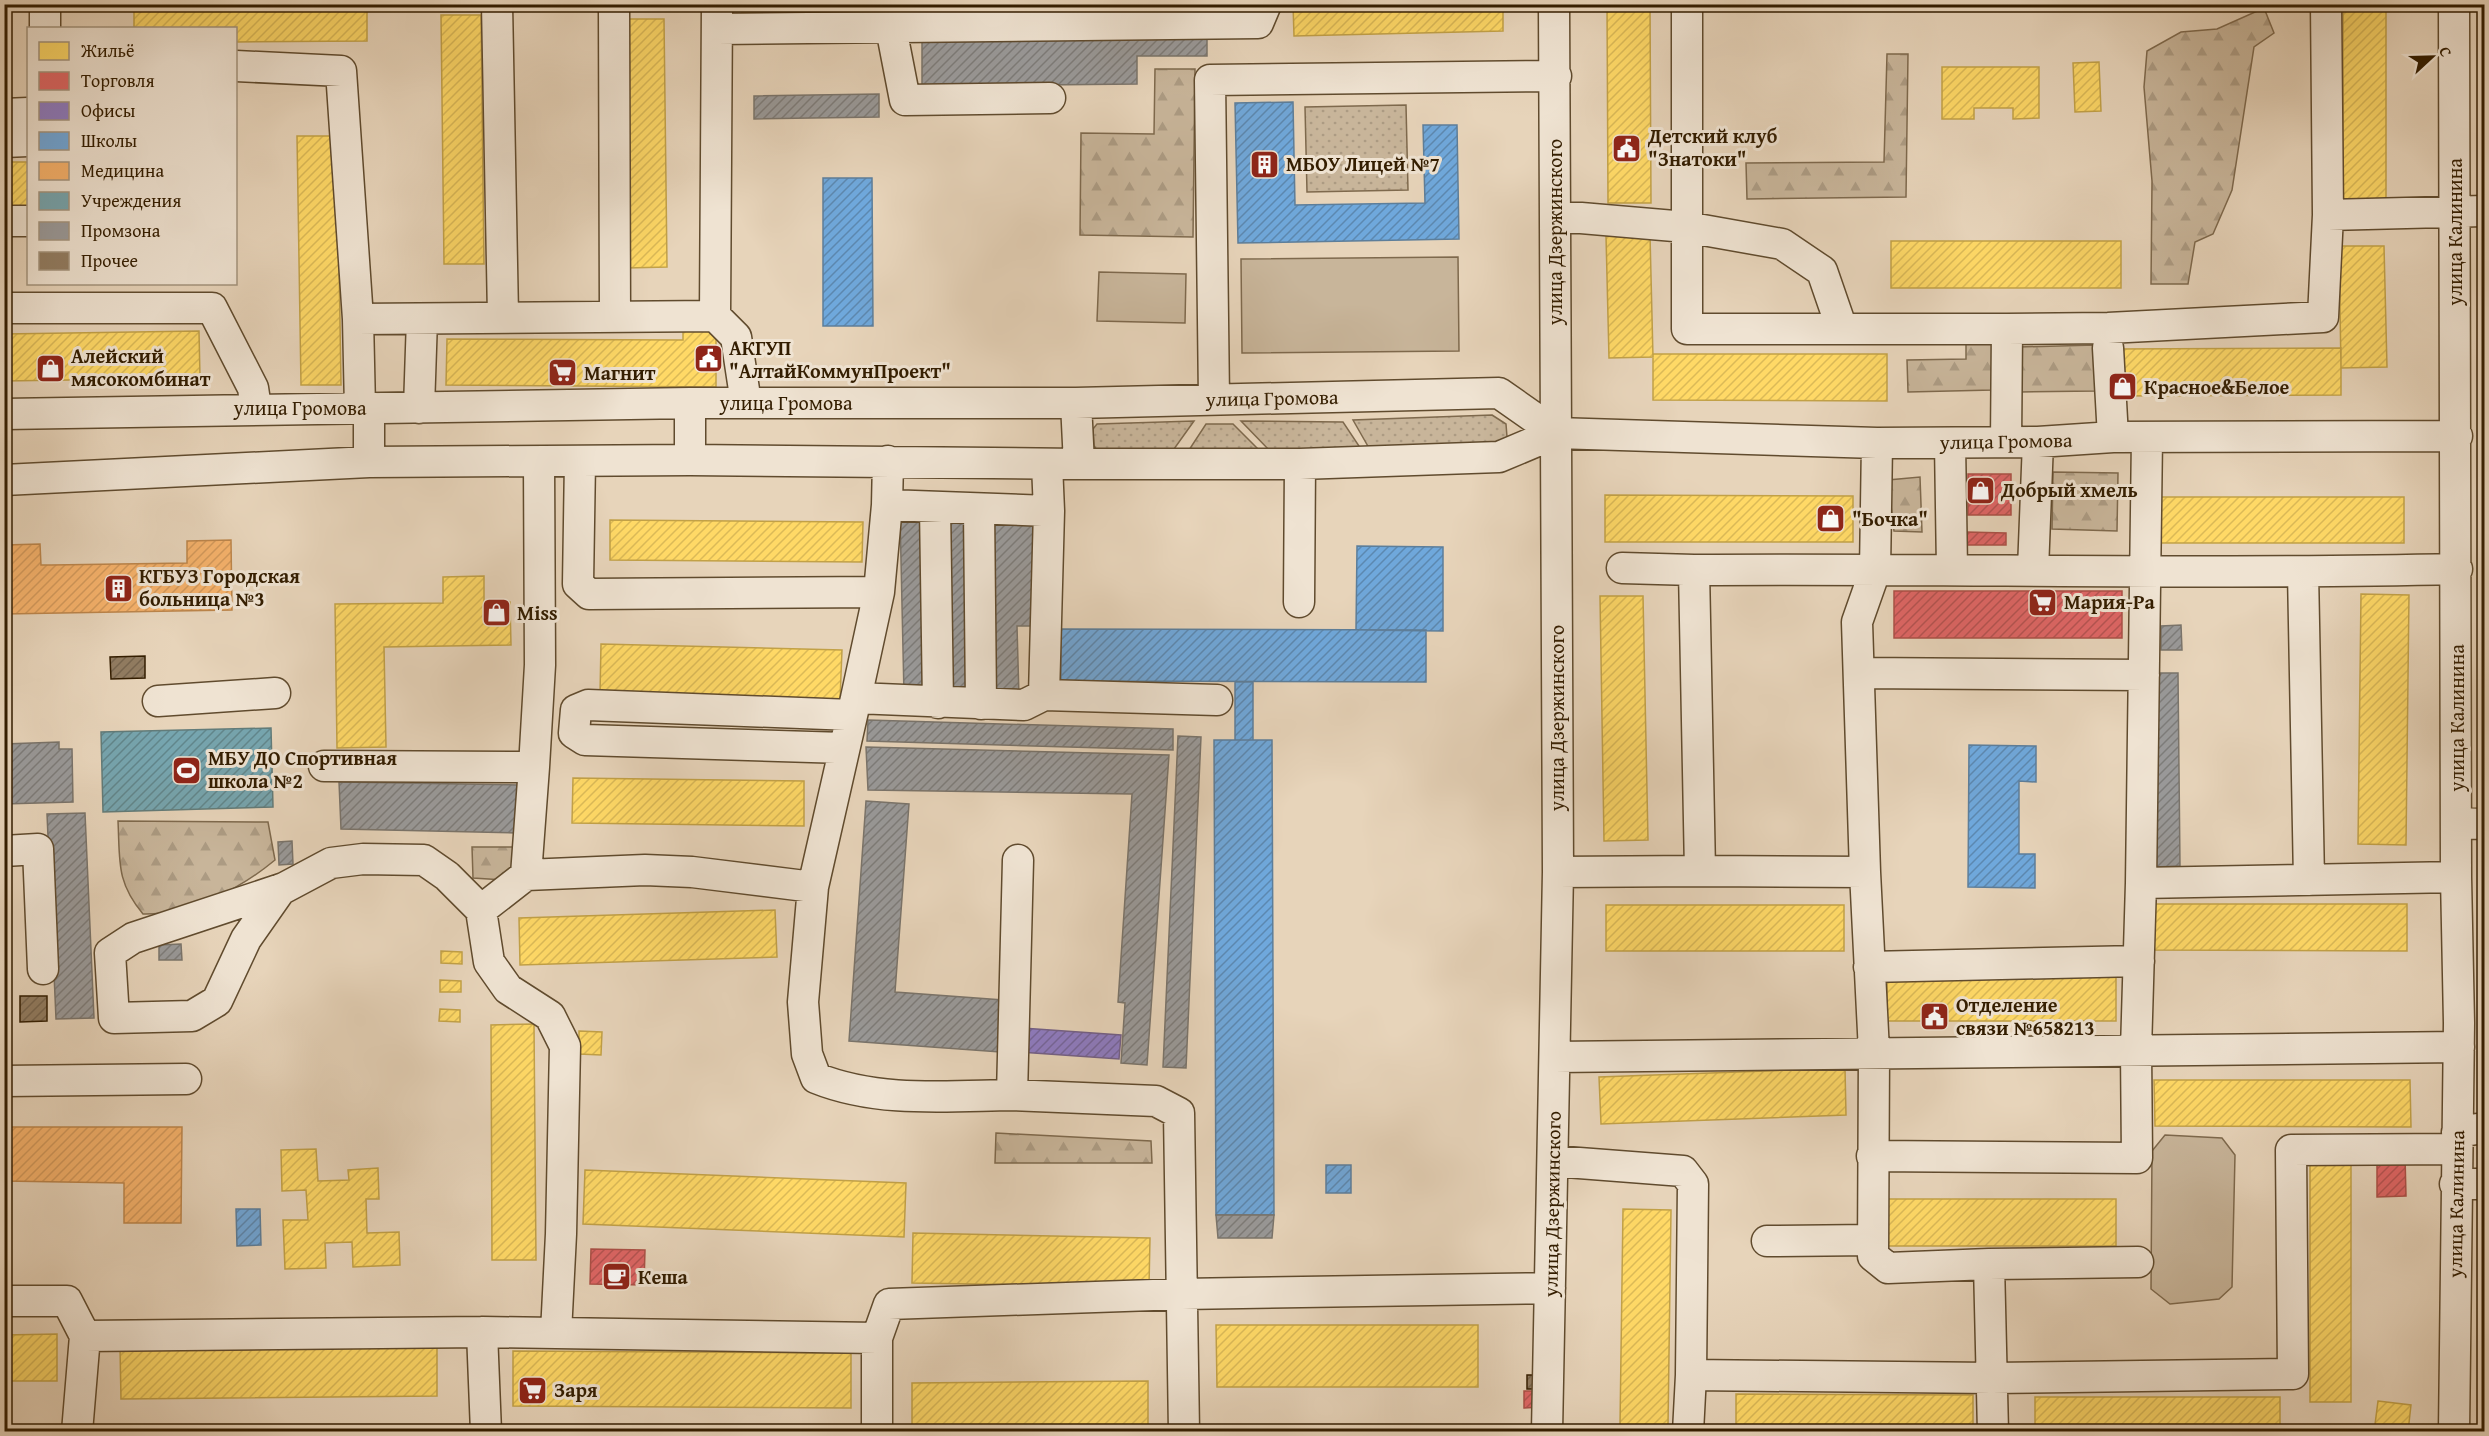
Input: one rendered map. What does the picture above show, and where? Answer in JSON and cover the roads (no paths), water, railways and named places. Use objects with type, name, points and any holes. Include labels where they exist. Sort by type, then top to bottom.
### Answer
[{"type":"street","points":[[45,4],[45,27]]},
{"type":"street","points":[[497,4],[503,316]]},
{"type":"street","points":[[746,403],[736,337],[716,316],[717,16],[891,28],[1014,16],[1258,23],[1266,4]]},
{"type":"street","name":"улица Дзержинского","points":[[1546,1431],[1551,1288],[1558,872],[1554,4]]},
{"type":"street","points":[[1687,4],[1687,329],[2108,328],[2323,317],[2328,215],[2326,4]]},
{"type":"street","name":"улица Калинина","points":[[2454,4],[2457,569],[2471,824],[2456,877],[2468,1032],[2466,1136],[2470,1184],[2454,1431]]},
{"type":"street","points":[[614,6],[615,316]]},
{"type":"street","points":[[891,28],[905,100],[1050,98]]},
{"type":"street","points":[[237,66],[341,71],[369,462]]},
{"type":"street","points":[[1214,399],[1210,80],[1556,76]]},
{"type":"street","points":[[4,114],[27,113]]},
{"type":"street","points":[[4,142],[27,141]]},
{"type":"street","points":[[2328,215],[2484,211]]},
{"type":"street","points":[[1556,218],[1686,227],[1782,244],[1822,271],[1842,329]]},
{"type":"street","points":[[4,221],[27,220]]},
{"type":"street","points":[[4,308],[212,308],[253,388],[256,408]]},
{"type":"street","points":[[358,319],[716,316]]},
{"type":"street","points":[[419,408],[422,319]]},
{"type":"street","points":[[2006,442],[2007,329]]},
{"type":"street","points":[[2108,348],[2113,437]]},
{"type":"street","name":"улица Громова","points":[[4,414],[256,408],[419,408],[690,403],[1077,403],[1499,393],[1556,433]]},
{"type":"street","points":[[690,403],[690,460]]},
{"type":"street","points":[[1077,403],[1079,464]]},
{"type":"street","name":"улица Громова","points":[[4,480],[369,462],[690,460],[1300,464],[1499,457],[1556,433],[1877,443],[2038,442],[2113,437],[2457,436]]},
{"type":"street","points":[[1872,1156],[2137,1158],[2136,1050],[2142,883],[2147,437]]},
{"type":"street","points":[[1950,442],[1952,570]]},
{"type":"street","points":[[2033,570],[2038,442]]},
{"type":"street","points":[[1877,443],[1875,568],[1857,622],[1865,872],[1874,1052],[1873,1256],[1888,1268],[2138,1262]]},
{"type":"street","points":[[580,461],[579,584],[589,594],[879,592]]},
{"type":"street","points":[[526,874],[540,665],[539,462]]},
{"type":"street","points":[[888,462],[888,506],[879,592],[813,887],[803,1002],[807,1054],[816,1078],[841,1088],[889,1096],[1012,1095],[1156,1101],[1179,1113],[1184,1431]]},
{"type":"street","points":[[1044,695],[1049,511],[1047,464]]},
{"type":"street","points":[[1299,602],[1300,464]]},
{"type":"street","points":[[888,506],[1049,511]]},
{"type":"street","points":[[934,507],[938,703]]},
{"type":"street","points":[[979,509],[981,704]]},
{"type":"street","points":[[1622,568],[1694,570],[1875,568],[2144,572],[2457,569]]},
{"type":"street","points":[[1694,570],[1700,872]]},
{"type":"street","points":[[2303,572],[2309,880]]},
{"type":"street","points":[[1859,673],[2144,675]]},
{"type":"street","points":[[158,701],[275,693]]},
{"type":"street","points":[[844,748],[585,740],[574,733],[576,710],[588,705],[854,706],[938,703],[1024,705],[1044,695],[1217,700]]},
{"type":"street","points":[[324,766],[534,767]]},
{"type":"street","points":[[4,851],[38,849],[43,969]]},
{"type":"street","points":[[281,889],[246,939],[217,1001],[192,1016],[114,1018],[110,953],[133,938],[281,889],[331,863],[363,859],[424,860],[447,876],[481,910],[489,962],[508,989],[550,1016],[565,1046],[561,1234],[556,1333]]},
{"type":"street","points":[[1012,1095],[1018,860]]},
{"type":"street","points":[[481,910],[526,874],[645,870],[692,872],[813,887]]},
{"type":"street","points":[[1558,872],[1865,872]]},
{"type":"street","points":[[2142,883],[2456,877]]},
{"type":"street","points":[[1869,967],[2139,961]]},
{"type":"street","points":[[1555,1057],[2136,1050],[2468,1032]]},
{"type":"street","points":[[4,1081],[186,1079]]},
{"type":"street","points":[[1691,1375],[1992,1378],[2292,1374],[2291,1150],[2466,1136]]},
{"type":"street","points":[[1553,1161],[1683,1171],[1693,1184],[1691,1375],[1688,1431]]},
{"type":"street","points":[[1767,1240],[1872,1240]]},
{"type":"street","points":[[1989,1264],[1993,1431]]},
{"type":"street","points":[[877,1431],[877,1338],[889,1304],[1182,1294],[1551,1288]]},
{"type":"street","points":[[4,1301],[67,1301],[85,1336],[76,1431]]},
{"type":"street","points":[[482,1332],[486,1431]]},
{"type":"street","points":[[85,1336],[482,1332],[877,1338]]},
{"type":"place","name":"Детский клуб \"Знатоки\"","points":[[1627,148]]},
{"type":"place","name":"МБОУ Лицей №7","points":[[1265,164]]},
{"type":"place","name":"АКГУП \"АлтайКоммунПроект\"","points":[[708,359]]},
{"type":"place","name":"Алейский мясокомбинат","points":[[50,368]]},
{"type":"place","name":"Магнит","points":[[563,373]]},
{"type":"place","name":"Красное&Белое","points":[[2123,387]]},
{"type":"place","name":"Добрый хмель","points":[[1980,490]]},
{"type":"place","name":"\"Бочка\"","points":[[1831,519]]},
{"type":"place","name":"КГБУЗ Городская больница №3","points":[[118,588]]},
{"type":"place","name":"Мария-Ра","points":[[2043,602]]},
{"type":"place","name":"Miss","points":[[496,613]]},
{"type":"place","name":"МБУ ДО Спортивная школа №2","points":[[187,770]]},
{"type":"place","name":"Отделение связи №658213","points":[[1935,1016]]},
{"type":"place","name":"Кеша","points":[[617,1277]]},
{"type":"place","name":"Заря","points":[[533,1390]]}]
